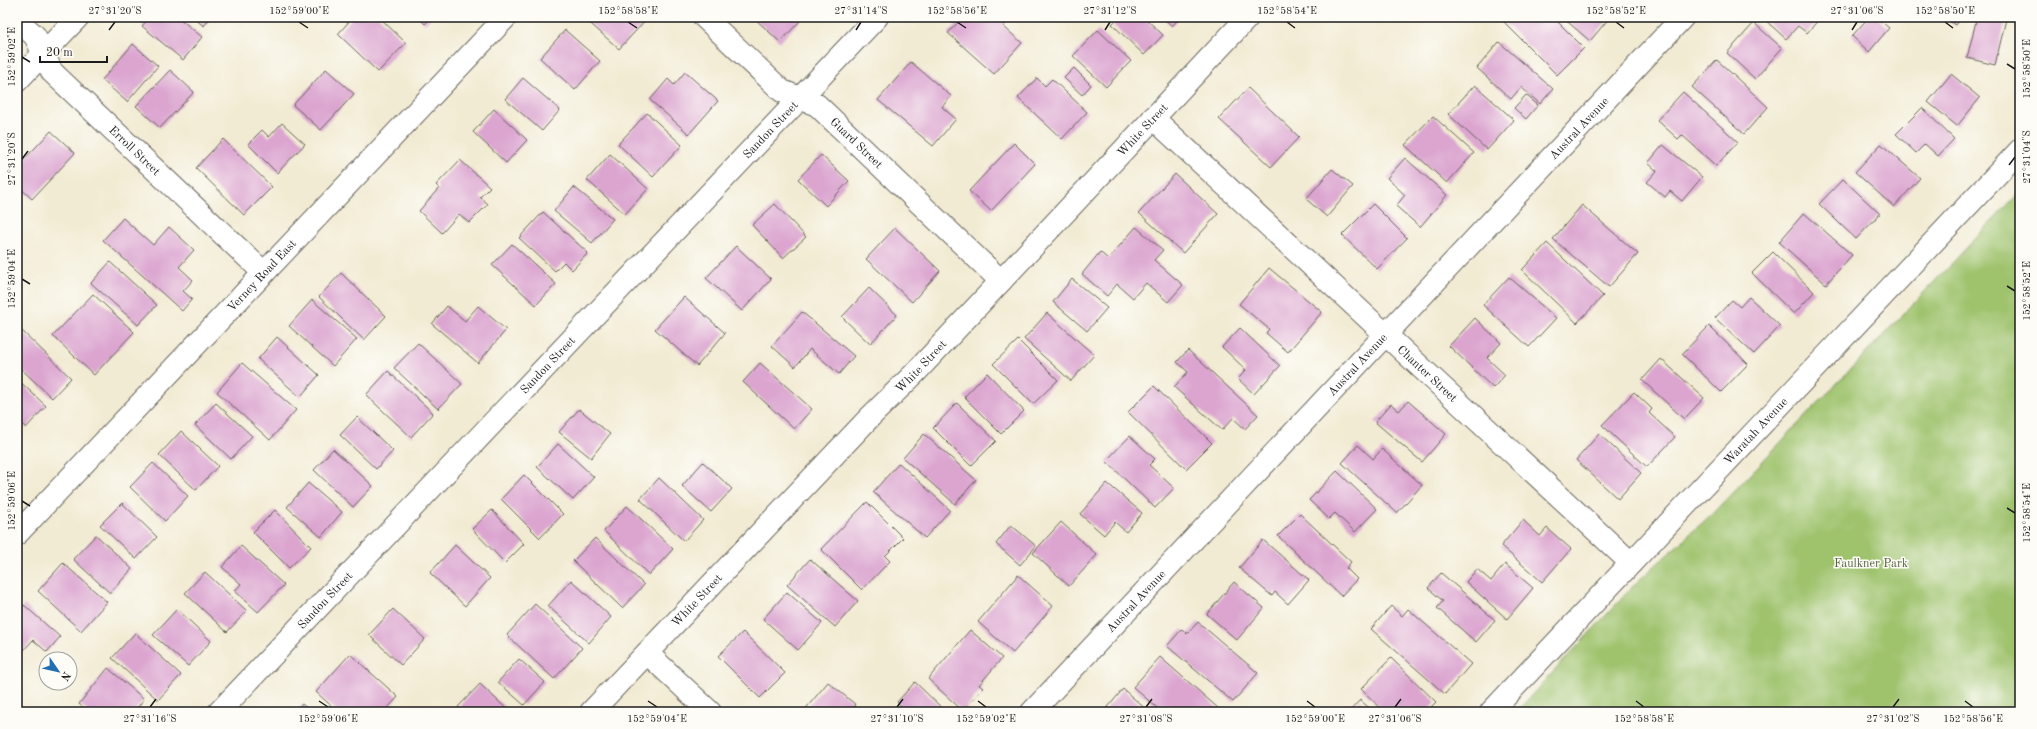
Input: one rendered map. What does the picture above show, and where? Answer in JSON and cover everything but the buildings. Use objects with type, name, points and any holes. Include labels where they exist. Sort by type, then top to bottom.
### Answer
[{"type":"street","points":[[17,81],[78,17]]},
{"type":"street","name":"Verney Road East","points":[[17,534],[506,17]]},
{"type":"street","name":"Guard Street","points":[[704,17],[782,91],[817,105],[1001,281]]},
{"type":"street","name":"Sandon Street","points":[[219,712],[877,17]]},
{"type":"street","name":"White Street","points":[[591,712],[1001,281],[1248,17]]},
{"type":"street","name":"Austral Avenue","points":[[1032,712],[1683,17]]},
{"type":"street","name":"Erroll Street","points":[[17,20],[35,36],[52,72],[264,273]]},
{"type":"street","name":"Chanter Street","points":[[1153,118],[1631,563]]},
{"type":"street","name":"Waratah Avenue","points":[[1491,712],[2020,150]]},
{"type":"street","points":[[647,653],[710,712]]},
{"type":"green space","name":"Faulkner Park","points":[[2020,192],[2020,712],[1516,712],[1636,583],[1713,513]]}]
